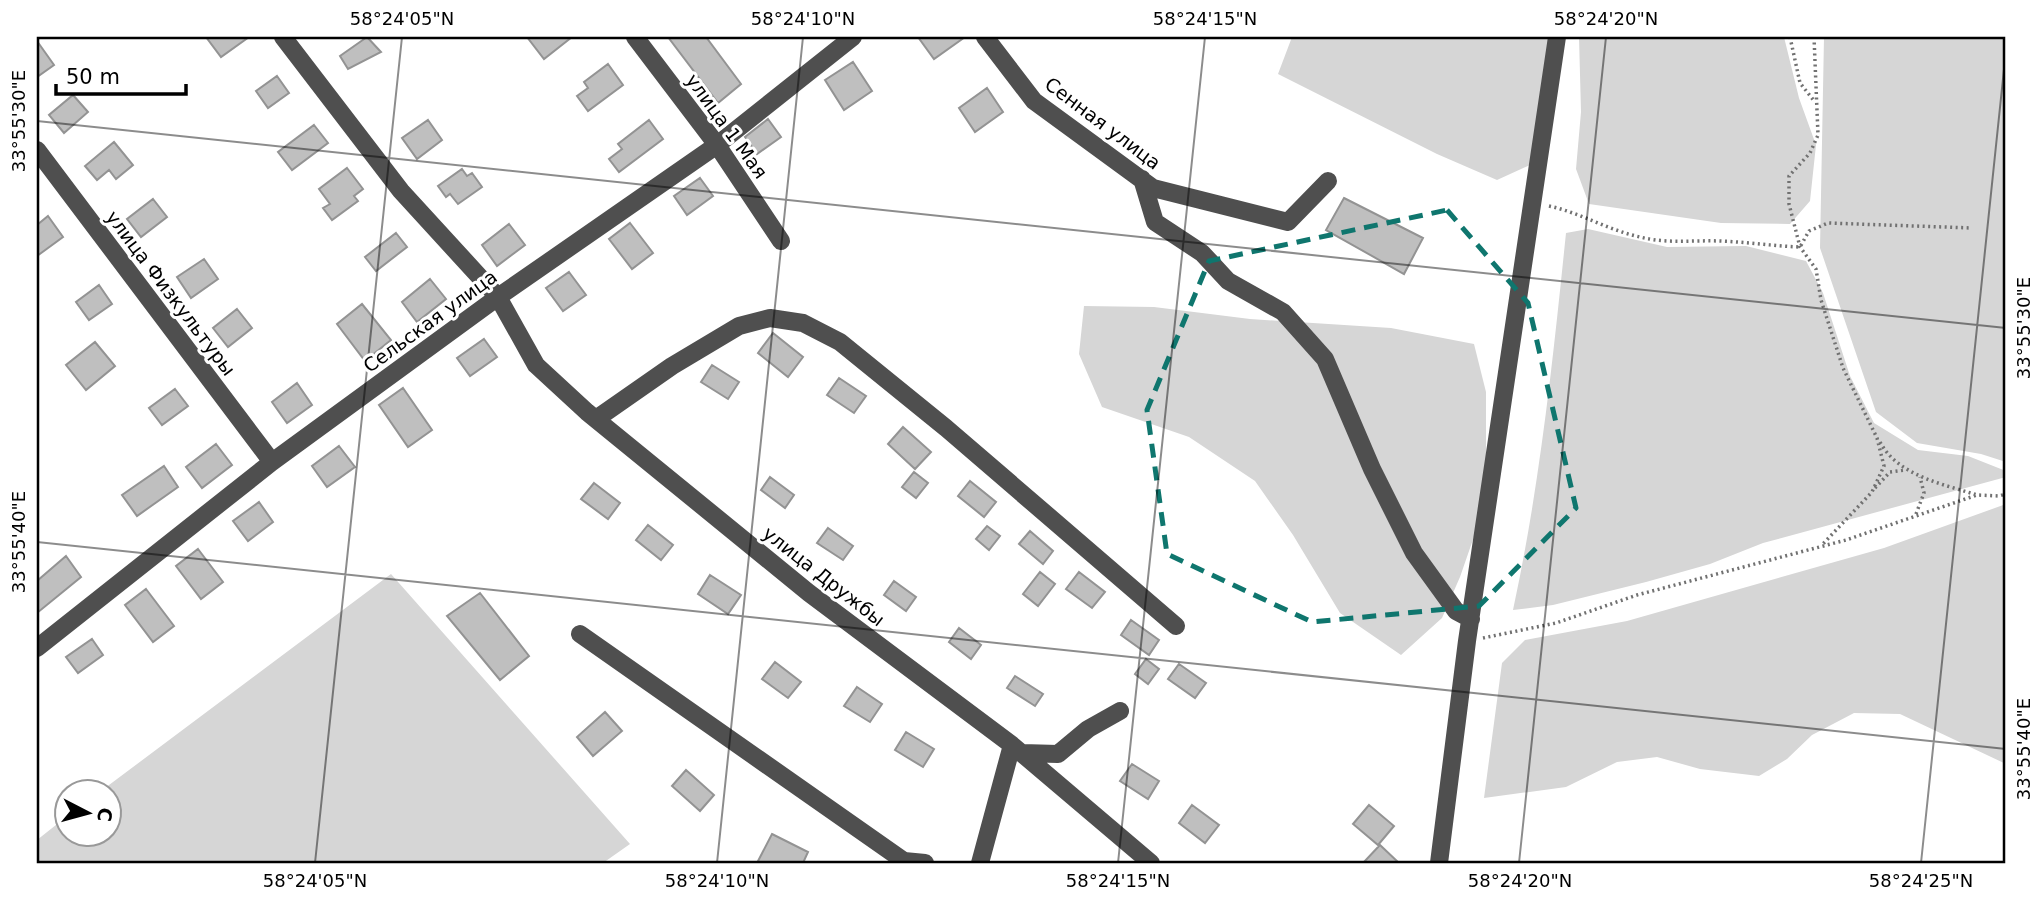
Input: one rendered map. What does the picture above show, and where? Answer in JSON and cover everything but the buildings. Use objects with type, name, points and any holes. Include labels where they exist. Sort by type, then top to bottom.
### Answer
[{"type":"street","name":"улица Дружбы","points":[[283,37],[401,191],[498,297],[536,365],[596,419],[808,593],[1017,749],[1151,863]]},
{"type":"street","name":"улица 1 Мая","points":[[635,37],[717,145],[781,241]]},
{"type":"street","name":"Сельская улица","points":[[37,648],[272,462],[498,297],[717,145],[853,37]]},
{"type":"street","name":"Сенная улица","points":[[985,37],[1034,101],[1153,187],[1288,222],[1328,181]]},
{"type":"street","points":[[1439,863],[1467,641],[1557,37]]},
{"type":"street","name":"улица Физкультуры","points":[[37,150],[272,462]]},
{"type":"street","points":[[1142,179],[1155,222],[1202,253],[1228,281],[1283,312],[1325,359],[1372,469],[1414,553],[1456,611],[1471,620]]},
{"type":"street","points":[[596,419],[672,366],[739,326],[770,318],[803,323],[840,342],[882,376],[1176,626]]},
{"type":"street","points":[[580,634],[904,861],[925,863]]},
{"type":"street","points":[[976,862],[1017,749],[1058,754],[1088,729],[1120,711]]},
{"type":"path","points":[[1790,37],[1800,83],[1816,104]]},
{"type":"path","points":[[1814,37],[1818,135],[1810,152],[1789,176],[1788,204],[1800,247],[1816,269],[1821,300],[1843,368],[1888,458],[1920,477],[1977,495]]},
{"type":"path","points":[[1533,203],[1579,213],[1609,228],[1641,238],[1674,242],[1719,241],[1800,247]]},
{"type":"path","points":[[1800,247],[1809,232],[1828,223],[1972,228]]},
{"type":"path","points":[[1871,492],[1884,466],[1877,438]]},
{"type":"path","points":[[1821,546],[1889,472],[1908,469]]},
{"type":"path","points":[[1915,516],[1924,493],[1920,477]]},
{"type":"path","points":[[1467,641],[1556,623],[1637,595],[1821,546],[1977,495],[2006,494]]},
{"type":"highlighted area","points":[[1447,210],[1528,303],[1576,508],[1479,606],[1312,622],[1167,554],[1147,410],[1209,261]]},
{"type":"shaded area","points":[[1292,37],[1549,37],[1530,165],[1497,180],[1437,154],[1278,74]]},
{"type":"shaded area","points":[[1579,37],[1784,37],[1799,98],[1816,145],[1810,201],[1790,224],[1721,223],[1589,204],[1576,169],[1581,112]]},
{"type":"shaded area","points":[[1824,37],[2006,37],[2006,462],[1981,454],[1917,443],[1876,412],[1820,248]]},
{"type":"shaded area","points":[[1588,229],[1667,247],[1746,246],[1806,261],[1823,293],[1850,376],[1874,423],[1918,450],[1968,456],[2006,471],[2006,477],[1763,543],[1710,564],[1646,582],[1553,605],[1513,610],[1538,469],[1566,233]]},
{"type":"shaded area","points":[[1084,306],[1154,307],[1250,319],[1391,328],[1474,344],[1486,392],[1486,502],[1460,577],[1442,618],[1401,655],[1340,613],[1293,535],[1255,481],[1189,437],[1102,407],[1079,354]]},
{"type":"shaded area","points":[[2006,504],[2006,764],[1900,714],[1854,713],[1812,735],[1787,759],[1759,776],[1700,769],[1657,757],[1617,762],[1566,787],[1484,798],[1502,663],[1525,640],[1627,621],[1884,548]]},
{"type":"shaded area","points":[[391,574],[630,844],[603,863],[37,863],[37,840],[52,828],[52,848],[122,848],[122,778],[118,778]]}]
